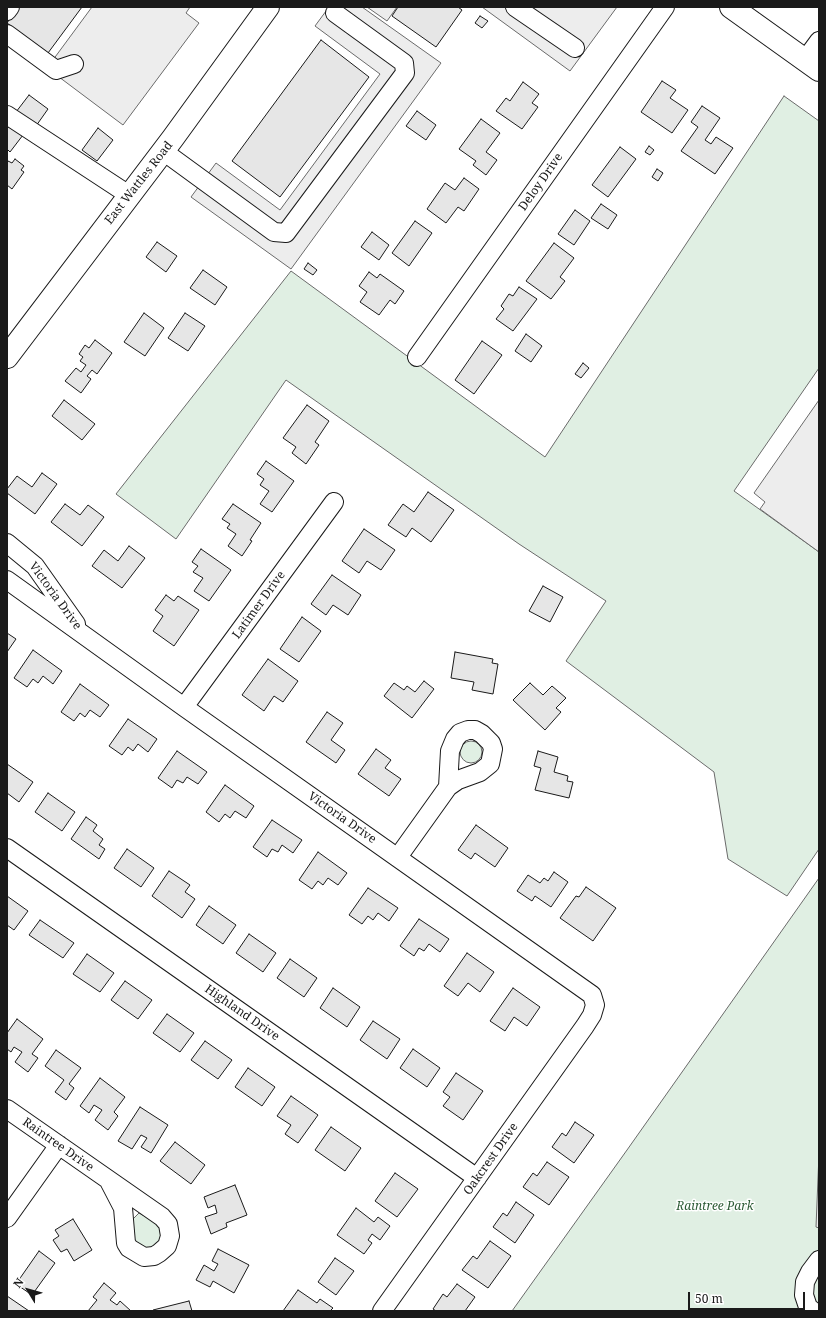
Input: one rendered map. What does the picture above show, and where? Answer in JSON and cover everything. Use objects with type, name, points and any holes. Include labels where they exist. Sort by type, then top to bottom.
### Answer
[{"type":"main road","name":"East Wattles Road","points":[[7,357],[163,150],[268,7]]},
{"type":"main road","points":[[731,7],[812,65]]},
{"type":"street","points":[[7,11],[10,7]]},
{"type":"street","points":[[515,7],[575,48]]},
{"type":"street","name":"Deloy Drive","points":[[417,357],[665,7]]},
{"type":"street","points":[[163,150],[274,232],[286,233],[405,73],[404,63],[335,13]]},
{"type":"street","points":[[7,34],[56,70],[74,64]]},
{"type":"street","points":[[812,65],[819,41]]},
{"type":"street","points":[[7,115],[129,195]]},
{"type":"street","name":"Latimer Drive","points":[[184,707],[334,502]]},
{"type":"street","name":"Victoria Drive","points":[[7,543],[35,566],[84,636]]},
{"type":"street","name":"Victoria Drive","points":[[7,580],[184,707],[587,990],[592,995],[595,1005]]},
{"type":"street","points":[[398,857],[448,787]]},
{"type":"street","name":"Highland Drive","points":[[7,848],[477,1178]]},
{"type":"street","name":"Oakcrest Drive","points":[[382,1311],[585,1026],[592,1015],[595,1005]]},
{"type":"street","name":"Raintree Drive","points":[[7,1109],[109,1181]]},
{"type":"street","points":[[7,1218],[58,1145]]},
{"type":"street","points":[[813,1311],[808,1306],[804,1295],[805,1282],[819,1260]]},
{"type":"green space","points":[[784,96],[819,121],[819,368],[734,491],[819,552],[819,849],[787,896],[728,859],[714,772],[566,661],[606,601],[519,544],[286,380],[176,539],[116,494],[291,271],[545,457]]},
{"type":"green space","points":[[467,741],[475,741],[482,748],[482,756],[475,763],[467,763],[460,756],[460,748]]},
{"type":"green space","name":"Raintree Park","points":[[819,878],[819,1311],[512,1311],[627,1150]]},
{"type":"green space","points":[[139,1213],[155,1222],[160,1227],[162,1234],[159,1242],[153,1247],[145,1248],[135,1241],[133,1234],[133,1219]]},
{"type":"shaded area","points":[[92,7],[190,7],[186,13],[199,23],[123,125],[47,68]]},
{"type":"shaded area","points":[[329,7],[362,7],[441,63],[291,269],[191,197],[216,163],[280,210],[380,74],[315,26]]},
{"type":"shaded area","points":[[367,7],[397,7],[387,21]]},
{"type":"shaded area","points":[[482,7],[617,7],[570,71]]},
{"type":"shaded area","points":[[819,400],[819,552],[760,509],[765,502],[754,493]]},
{"type":"shaded area","points":[[819,1154],[819,1228],[816,1227]]},
{"type":"building","points":[[18,7],[82,7],[48,53],[7,23]]},
{"type":"building","points":[[398,7],[458,7],[462,10],[436,47],[392,16]]},
{"type":"building","points":[[480,16],[488,21],[482,28],[475,23]]},
{"type":"building","points":[[321,40],[369,77],[280,197],[232,161]]},
{"type":"building","points":[[662,81],[676,90],[670,98],[688,110],[672,133],[641,112]]},
{"type":"building","points":[[523,82],[539,94],[532,103],[538,107],[522,129],[496,111],[506,98],[510,101]]},
{"type":"building","points":[[29,95],[48,109],[36,126],[16,112]]},
{"type":"building","points":[[702,106],[720,118],[705,140],[711,144],[716,137],[733,148],[715,174],[681,151],[698,127],[691,122]]},
{"type":"building","points":[[417,111],[436,125],[426,140],[406,126]]},
{"type":"building","points":[[481,119],[500,133],[486,152],[497,160],[486,175],[473,165],[476,161],[459,149]]},
{"type":"building","points":[[7,126],[23,135],[10,152],[7,149]]},
{"type":"building","points":[[98,128],[113,140],[97,161],[82,150]]},
{"type":"building","points":[[649,146],[654,150],[650,155],[645,152]]},
{"type":"building","points":[[620,147],[636,159],[608,197],[592,185]]},
{"type":"building","points":[[15,159],[24,166],[21,170],[24,172],[12,189],[7,185],[7,163],[8,161],[12,163]]},
{"type":"building","points":[[657,169],[663,173],[658,181],[652,177]]},
{"type":"building","points":[[464,178],[479,189],[464,211],[458,207],[446,223],[427,209],[445,183],[455,190]]},
{"type":"building","points":[[601,204],[617,215],[608,229],[591,218]]},
{"type":"building","points":[[575,210],[590,221],[574,245],[558,234]]},
{"type":"building","points":[[415,221],[432,233],[409,266],[392,253]]},
{"type":"building","points":[[372,232],[389,245],[379,260],[361,247]]},
{"type":"building","points":[[157,242],[177,256],[166,272],[146,257]]},
{"type":"building","points":[[554,243],[574,258],[560,277],[565,281],[551,299],[526,281]]},
{"type":"building","points":[[308,263],[317,270],[313,275],[304,269]]},
{"type":"building","points":[[203,270],[227,287],[215,305],[190,288]]},
{"type":"building","points":[[369,272],[377,278],[380,274],[404,291],[395,304],[390,300],[379,315],[360,302],[367,292],[359,286]]},
{"type":"building","points":[[519,287],[537,299],[513,331],[496,319],[504,309],[501,306],[509,294],[513,296]]},
{"type":"building","points":[[144,313],[164,328],[145,356],[124,342]]},
{"type":"building","points":[[185,313],[205,326],[188,351],[168,338]]},
{"type":"building","points":[[526,334],[542,346],[531,362],[515,351]]},
{"type":"building","points":[[95,340],[112,353],[97,374],[92,370],[87,376],[91,379],[81,393],[65,381],[76,368],[81,372],[86,365],[80,361],[83,357],[79,354],[85,345],[89,348]]},
{"type":"building","points":[[482,341],[502,355],[474,394],[455,380]]},
{"type":"building","points":[[583,363],[589,368],[581,378],[575,374]]},
{"type":"building","points":[[64,400],[95,424],[82,440],[52,416]]},
{"type":"building","points":[[307,405],[329,421],[315,442],[319,445],[306,464],[292,453],[296,447],[283,438]]},
{"type":"building","points":[[266,461],[294,481],[272,512],[260,504],[269,491],[260,485],[264,479],[257,474]]},
{"type":"building","points":[[42,473],[57,484],[35,514],[7,493],[7,489],[17,476],[32,487]]},
{"type":"building","points":[[428,492],[454,510],[431,542],[412,528],[406,537],[388,525],[403,504],[414,512]]},
{"type":"building","points":[[65,504],[80,515],[88,505],[104,517],[82,546],[51,522]]},
{"type":"building","points":[[233,504],[261,523],[242,556],[228,546],[236,534],[227,528],[230,524],[222,519]]},
{"type":"building","points":[[364,529],[395,550],[381,570],[367,561],[359,573],[342,561]]},
{"type":"building","points":[[129,546],[145,558],[122,588],[92,566],[104,550],[118,561]]},
{"type":"building","points":[[201,549],[231,570],[209,601],[194,591],[203,578],[193,572],[198,566],[192,562]]},
{"type":"building","points":[[332,575],[361,595],[348,615],[333,605],[326,615],[311,604]]},
{"type":"building","points":[[543,586],[563,597],[550,622],[529,611]]},
{"type":"building","points":[[166,595],[174,601],[178,596],[199,610],[174,646],[153,631],[163,616],[155,610]]},
{"type":"building","points":[[302,617],[321,631],[299,662],[280,649]]},
{"type":"building","points":[[7,633],[16,639],[7,652]]},
{"type":"building","points":[[33,650],[62,671],[53,684],[43,676],[38,683],[33,679],[27,687],[14,678]]},
{"type":"building","points":[[455,652],[493,659],[492,663],[498,664],[493,694],[472,690],[474,682],[451,678]]},
{"type":"building","points":[[268,659],[298,681],[283,702],[274,696],[264,711],[242,695]]},
{"type":"building","points":[[424,681],[434,689],[412,718],[384,696],[394,683],[404,690],[407,686],[415,692]]},
{"type":"building","points":[[530,683],[543,695],[552,686],[566,698],[556,708],[561,712],[545,730],[513,700]]},
{"type":"building","points":[[80,684],[109,705],[100,717],[90,710],[85,717],[80,713],[74,721],[61,712]]},
{"type":"building","points":[[327,712],[343,723],[331,740],[345,750],[336,763],[306,742]]},
{"type":"building","points":[[128,719],[157,739],[148,752],[138,744],[133,751],[128,747],[122,755],[109,746]]},
{"type":"building","points":[[376,749],[391,760],[385,768],[401,779],[389,796],[358,774]]},
{"type":"building","points":[[177,751],[207,772],[198,784],[187,777],[183,783],[177,780],[172,788],[158,778]]},
{"type":"building","points":[[538,751],[558,757],[554,772],[568,776],[567,781],[573,782],[569,798],[535,790],[541,768],[534,766]]},
{"type":"building","points":[[7,764],[33,782],[19,802],[7,793]]},
{"type":"building","points":[[225,785],[254,806],[246,818],[235,811],[230,818],[225,814],[219,822],[206,812]]},
{"type":"building","points":[[48,793],[75,812],[62,831],[35,812]]},
{"type":"building","points":[[86,817],[97,825],[93,831],[103,839],[99,845],[105,849],[99,859],[71,839]]},
{"type":"building","points":[[272,820],[302,840],[293,853],[282,845],[278,852],[272,849],[267,857],[253,847]]},
{"type":"building","points":[[476,825],[508,848],[495,867],[475,853],[471,859],[458,850]]},
{"type":"building","points":[[127,849],[154,868],[141,887],[114,868]]},
{"type":"building","points":[[318,852],[347,873],[338,885],[328,878],[323,885],[318,881],[312,889],[299,880]]},
{"type":"building","points":[[169,871],[190,885],[185,892],[195,899],[182,918],[152,896]]},
{"type":"building","points":[[554,872],[568,882],[551,907],[535,896],[532,901],[517,891],[528,875],[540,883],[544,878],[548,881]]},
{"type":"building","points":[[586,887],[616,908],[593,941],[560,918],[576,896],[579,897]]},
{"type":"building","points":[[368,888],[398,908],[389,921],[378,913],[373,920],[368,916],[362,924],[349,915]]},
{"type":"building","points":[[7,896],[28,911],[14,930],[7,925]]},
{"type":"building","points":[[209,906],[236,925],[223,944],[196,925]]},
{"type":"building","points":[[419,919],[449,939],[440,952],[429,944],[424,951],[419,948],[414,956],[400,946]]},
{"type":"building","points":[[40,920],[74,943],[63,958],[29,935]]},
{"type":"building","points":[[249,934],[276,953],[263,972],[236,953]]},
{"type":"building","points":[[467,953],[494,972],[480,992],[468,983],[458,996],[444,986]]},
{"type":"building","points":[[87,954],[114,973],[100,992],[73,974]]},
{"type":"building","points":[[290,959],[317,978],[304,997],[277,978]]},
{"type":"building","points":[[125,981],[152,1000],[138,1019],[111,1000]]},
{"type":"building","points":[[333,988],[360,1007],[347,1027],[320,1008]]},
{"type":"building","points":[[513,988],[540,1007],[527,1026],[514,1017],[505,1031],[490,1021]]},
{"type":"building","points":[[167,1014],[194,1033],[180,1052],[153,1033]]},
{"type":"building","points":[[17,1019],[43,1039],[32,1054],[38,1058],[28,1072],[15,1062],[22,1052],[14,1047],[11,1052],[7,1049],[7,1033]]},
{"type":"building","points":[[373,1021],[400,1039],[387,1059],[360,1040]]},
{"type":"building","points":[[205,1041],[232,1060],[218,1079],[191,1060]]},
{"type":"building","points":[[413,1049],[440,1068],[427,1087],[400,1068]]},
{"type":"building","points":[[56,1050],[81,1068],[69,1084],[74,1088],[66,1100],[55,1092],[64,1080],[45,1066]]},
{"type":"building","points":[[248,1068],[275,1087],[262,1106],[235,1087]]},
{"type":"building","points":[[456,1073],[483,1091],[463,1120],[443,1106],[450,1097],[443,1092]]},
{"type":"building","points":[[100,1078],[125,1097],[114,1112],[118,1116],[108,1130],[95,1120],[102,1110],[94,1105],[89,1113],[80,1106]]},
{"type":"building","points":[[291,1096],[318,1115],[298,1143],[285,1134],[291,1125],[277,1116]]},
{"type":"building","points":[[140,1107],[168,1125],[151,1153],[141,1147],[147,1138],[141,1135],[132,1149],[118,1141]]},
{"type":"building","points":[[575,1122],[594,1135],[574,1163],[552,1147],[562,1133],[566,1136]]},
{"type":"building","points":[[331,1127],[361,1148],[345,1171],[315,1150]]},
{"type":"building","points":[[175,1142],[205,1165],[191,1184],[160,1161]]},
{"type":"building","points":[[547,1162],[569,1177],[549,1205],[523,1187],[533,1173],[537,1176]]},
{"type":"building","points":[[395,1173],[418,1189],[397,1217],[375,1201]]},
{"type":"building","points":[[235,1185],[247,1215],[226,1223],[227,1227],[211,1234],[205,1217],[217,1213],[215,1205],[208,1208],[204,1197]]},
{"type":"building","points":[[516,1202],[534,1215],[515,1243],[493,1227],[503,1213],[507,1216]]},
{"type":"building","points":[[356,1208],[374,1222],[378,1217],[390,1226],[380,1240],[372,1234],[368,1240],[372,1243],[364,1254],[337,1235]]},
{"type":"building","points":[[73,1219],[92,1250],[74,1261],[67,1249],[61,1252],[53,1240],[59,1236],[55,1230]]},
{"type":"building","points":[[490,1241],[511,1256],[488,1288],[462,1270],[473,1256],[477,1259]]},
{"type":"building","points":[[218,1249],[249,1265],[234,1293],[213,1281],[210,1287],[196,1280],[204,1265],[214,1271],[218,1264],[212,1261]]},
{"type":"building","points":[[39,1251],[55,1263],[32,1295],[16,1284]]},
{"type":"building","points":[[335,1258],[354,1271],[336,1295],[318,1282]]},
{"type":"building","points":[[104,1283],[116,1293],[110,1300],[117,1305],[120,1301],[131,1311],[88,1311],[97,1300],[93,1297]]},
{"type":"building","points":[[457,1284],[475,1297],[465,1311],[436,1311],[433,1309],[443,1294],[447,1297]]},
{"type":"building","points":[[298,1290],[317,1303],[320,1299],[333,1308],[330,1311],[283,1311]]},
{"type":"building","points":[[7,1296],[29,1311],[7,1311]]},
{"type":"building","points":[[189,1301],[192,1311],[153,1311],[153,1310]]}]
